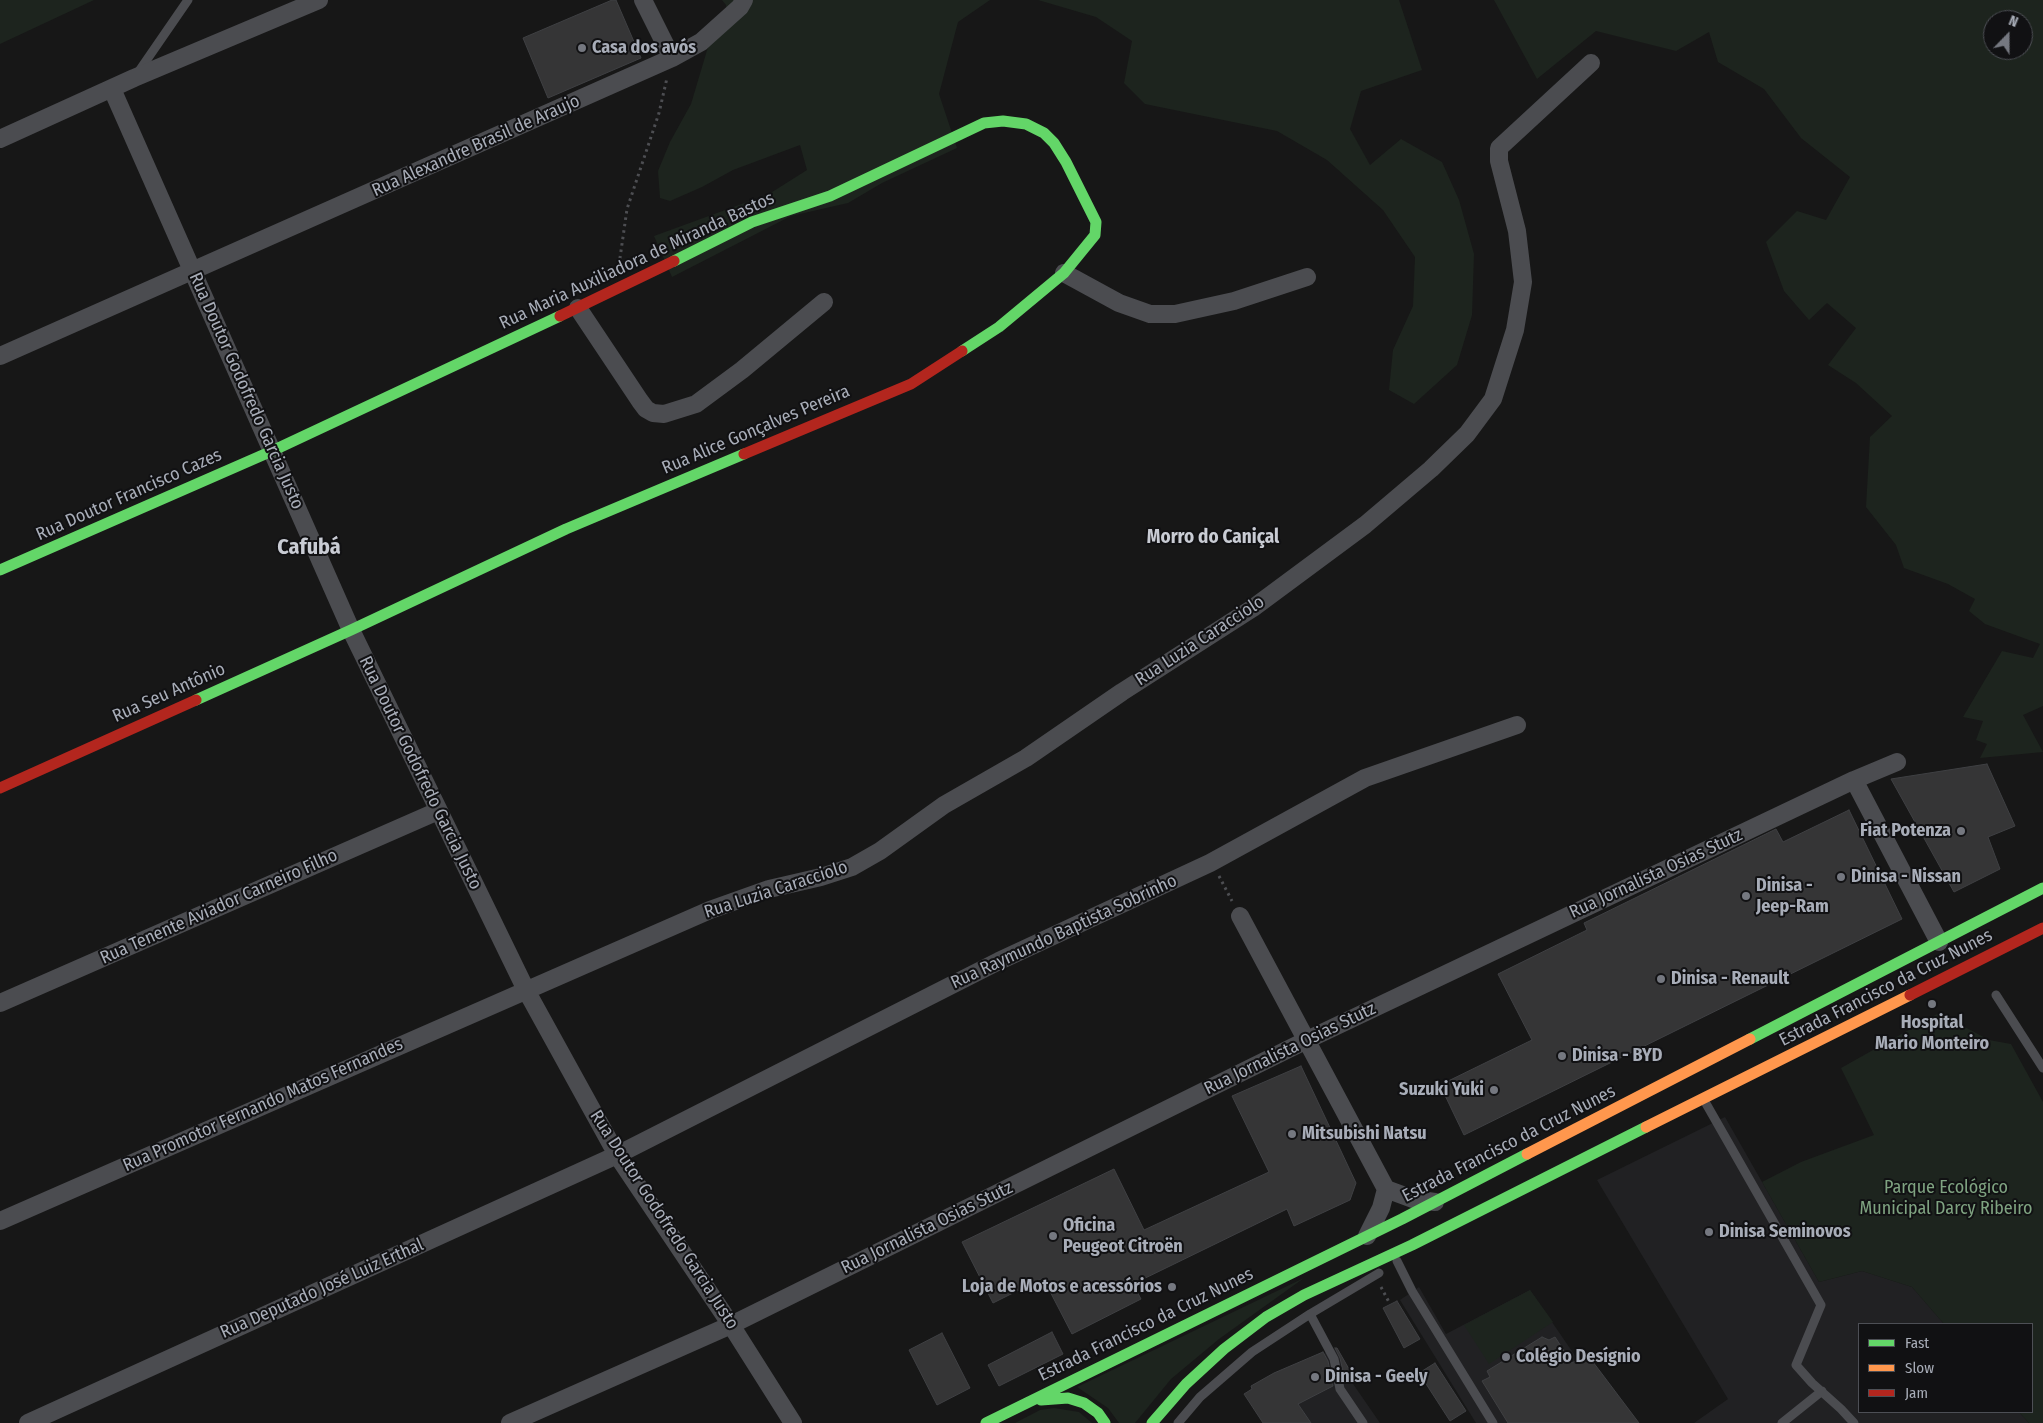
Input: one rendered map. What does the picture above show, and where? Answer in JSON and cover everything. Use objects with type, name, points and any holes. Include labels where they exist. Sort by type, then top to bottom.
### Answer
[{"type":"street","points":[[0,139],[134,78],[319,0]]},
{"type":"street","points":[[643,0],[672,58]]},
{"type":"street","name":"Rua Alexandre Brasil de Araujo","points":[[0,356],[194,272],[672,58],[701,42],[740,7],[744,0]]},
{"type":"street","name":"Rua Luzia Caracciolo","points":[[526,990],[734,901],[770,889],[852,867],[880,851],[944,805],[1026,758],[1122,692],[1253,608],[1365,525],[1431,469],[1467,434],[1492,399],[1515,330],[1523,282],[1517,231],[1499,161],[1499,148],[1590,63]]},
{"type":"street","name":"Rua Doutor Godofredo Garcia Justo","points":[[112,89],[351,630],[526,990],[617,1155],[731,1325],[793,1423]]},
{"type":"street","name":"Rua Maria Auxiliadora de Miranda Bastos","points":[[272,451],[578,308],[752,222],[830,196],[984,123],[1003,121],[1026,124],[1044,132],[1054,142],[1080,188]]},
{"type":"street","name":"Rua Alice Gonçalves Pereira","points":[[351,630],[566,529],[911,384],[999,328],[1064,273],[1096,235],[1096,222],[1080,188]]},
{"type":"street","points":[[1064,273],[1119,304],[1150,314],[1175,314],[1234,301],[1307,277]]},
{"type":"street","points":[[578,308],[643,405],[654,413],[664,414],[696,404],[742,370],[824,302]]},
{"type":"street","name":"Rua Doutor Francisco Cazes","points":[[0,570],[272,451]]},
{"type":"street","name":"Rua Seu Antônio","points":[[0,788],[351,630]]},
{"type":"street","name":"Rua Raymundo Baptista Sobrinho","points":[[617,1155],[998,961],[1210,863],[1364,778],[1517,725]]},
{"type":"street","name":"Rua Jornalista Osias Stutz","points":[[510,1423],[731,1325],[1307,1040],[1854,780],[1897,762]]},
{"type":"street","points":[[1854,780],[1939,942]]},
{"type":"street","name":"Rua Tenente Aviador Carneiro Filho","points":[[0,1003],[438,811]]},
{"type":"street","name":"Estrada Francisco da Cruz Nunes","points":[[986,1423],[1435,1202],[2043,888]]},
{"type":"street","points":[[1240,916],[1386,1188],[1412,1199],[1435,1202]]},
{"type":"street","name":"Estrada Francisco da Cruz Nunes","points":[[1152,1423],[1186,1384],[1224,1349],[1266,1317],[1304,1295],[1412,1245],[2043,928]]},
{"type":"street","name":"Rua Promotor Fernando Matos Fernandes","points":[[0,1221],[526,990]]},
{"type":"street","name":"Rua Deputado José Luiz Erthal","points":[[28,1423],[617,1155]]},
{"type":"street","points":[[1367,1236],[1381,1208],[1386,1188]]},
{"type":"street","points":[[1031,1401],[1068,1398],[1084,1403],[1098,1413],[1105,1423]]},
{"type":"lane","points":[[134,78],[188,0]]},
{"type":"lane","points":[[1996,995],[2043,1068]]},
{"type":"lane","points":[[1704,1099],[1821,1306],[1796,1365],[1854,1423]]},
{"type":"lane","points":[[1178,1423],[1200,1398],[1252,1352],[1397,1261],[1412,1245]]},
{"type":"lane","points":[[1397,1261],[1412,1291],[1493,1423]]},
{"type":"lane","points":[[1310,1314],[1334,1359],[1340,1390],[1363,1423]]},
{"type":"lane","points":[[1782,1423],[1822,1391]]},
{"type":"path","points":[[622,286],[620,258],[627,209],[660,113],[672,58]]},
{"type":"path","points":[[1210,863],[1240,916]]},
{"type":"path","points":[[1374,1276],[1390,1304]]},
{"type":"shaded area","name":"Dinisa Seminovos","points":[[1725,1117],[1819,1282],[1862,1271],[1912,1287],[1943,1323],[1858,1323],[1858,1413],[2020,1413],[2029,1423],[1694,1423],[1728,1399],[1597,1180]]},
{"type":"shaded area","name":"Colégio Desígnio","points":[[1419,1287],[1446,1334],[1530,1290],[1578,1360],[1634,1423],[1476,1423],[1400,1300]]},
{"type":"shaded area","points":[[1337,1348],[1353,1376],[1349,1378],[1380,1423],[1311,1423],[1276,1372]]},
{"type":"green space","points":[[0,0],[94,0],[0,44]]},
{"type":"green space","points":[[722,0],[990,0],[958,22],[939,94],[957,148],[882,183],[848,203],[791,216],[672,277],[654,236],[769,194],[807,170],[800,145],[733,170],[702,187],[670,201],[660,198],[658,171],[670,142],[691,104],[708,47],[729,28],[726,5]]},
{"type":"green space","points":[[1038,0],[1399,0],[1422,70],[1361,91],[1350,129],[1370,165],[1401,139],[1442,162],[1459,200],[1474,254],[1472,315],[1457,365],[1414,404],[1389,390],[1393,350],[1413,306],[1415,257],[1383,210],[1327,160],[1277,131],[1145,104],[1124,83],[1132,41],[1096,17]]},
{"type":"green space","points":[[1494,0],[2043,0],[2043,706],[2023,715],[2043,752],[1980,758],[1987,744],[1976,740],[1983,721],[1963,717],[2002,651],[2033,658],[2040,644],[1985,624],[1969,611],[1975,599],[1948,584],[1904,568],[1896,545],[1866,507],[1870,437],[1892,416],[1856,383],[1828,365],[1856,328],[1827,303],[1809,320],[1784,291],[1766,242],[1797,211],[1826,220],[1850,177],[1801,138],[1764,89],[1718,62],[1709,32],[1676,51],[1596,31],[1537,79]]},
{"type":"green space","name":"Parque Ecológico Municipal Darcy Ribeiro","points":[[1939,1013],[1989,1040],[2011,1044],[2043,1102],[2043,1423],[2029,1423],[2020,1413],[2033,1413],[2033,1323],[1943,1323],[1912,1287],[1862,1271],[1819,1282],[1762,1182],[1801,1162],[1874,1135],[1841,1068]]},
{"type":"green space","points":[[1304,1278],[1219,1339],[1171,1379],[1135,1423],[1119,1423],[1108,1408],[1077,1387]]},
{"type":"green space","points":[[1530,1290],[1553,1322],[1489,1364],[1464,1325]]},
{"type":"green space","points":[[1054,1408],[1079,1412],[1092,1423],[1015,1423],[1040,1410]]},
{"type":"building","name":"Casa dos avós","points":[[612,0],[616,0],[641,58],[548,98],[523,38]]},
{"type":"building","name":"Fiat Potenza","points":[[1987,764],[2015,826],[1988,837],[2000,869],[1954,892],[1891,779]]},
{"type":"building","points":[[1849,810],[1902,919],[1464,1135],[1440,1085],[1532,1040],[1498,974],[1587,930],[1584,923],[1776,829],[1783,842]]},
{"type":"building","points":[[1301,1066],[1356,1183],[1350,1200],[1294,1226],[1287,1209],[1133,1284],[1141,1299],[1072,1334],[1043,1278],[993,1303],[962,1242],[1114,1169],[1144,1230],[1269,1172],[1232,1096]]},
{"type":"building","points":[[1397,1301],[1420,1339],[1404,1348],[1383,1308]]},
{"type":"building","points":[[1052,1332],[1063,1354],[999,1386],[988,1365]]},
{"type":"building","points":[[942,1333],[970,1388],[937,1405],[909,1350]]},
{"type":"building","points":[[1542,1337],[1549,1340],[1555,1337],[1572,1363],[1587,1354],[1639,1423],[1508,1423],[1482,1381],[1490,1377],[1487,1371]]},
{"type":"building","points":[[1335,1348],[1337,1348],[1353,1376],[1345,1380],[1340,1358]]},
{"type":"building","points":[[1323,1352],[1328,1361],[1333,1386],[1298,1404],[1311,1423],[1263,1423],[1244,1394],[1252,1389],[1251,1386],[1274,1373]]},
{"type":"building","points":[[1435,1363],[1466,1411],[1450,1421],[1419,1373]]},
{"type":"traffic: fast","points":[[674,261],[752,222],[830,196],[984,123],[1003,121],[1026,124],[1044,133],[1054,143],[1066,162],[1096,222],[1095,235],[1064,273],[999,327],[962,351]]},
{"type":"traffic: fast","points":[[0,570],[272,451],[560,316]]},
{"type":"traffic: fast","points":[[196,700],[566,529],[744,454]]},
{"type":"traffic: fast","points":[[1750,1039],[2043,888]]},
{"type":"traffic: fast","points":[[1152,1423],[1186,1384],[1224,1349],[1266,1317],[1304,1295],[1412,1245],[1646,1127]]},
{"type":"traffic: fast","points":[[986,1423],[1402,1219],[1527,1154]]},
{"type":"traffic: fast","points":[[1041,1400],[1068,1398],[1084,1403],[1098,1413],[1105,1423]]},
{"type":"traffic: slow","points":[[1646,1127],[1910,995]]},
{"type":"traffic: slow","points":[[1527,1154],[1750,1039]]},
{"type":"traffic: jam","points":[[560,316],[674,261]]},
{"type":"traffic: jam","points":[[744,454],[911,384],[962,351]]},
{"type":"traffic: jam","points":[[0,788],[196,700]]},
{"type":"traffic: jam","points":[[1910,995],[2043,928]]},
{"type":"place","name":"Casa dos avós","points":[[582,48]]},
{"type":"place","name":"Fiat Potenza","points":[[1961,831]]},
{"type":"place","name":"Dinisa - Nissan","points":[[1841,877]]},
{"type":"place","name":"Dinisa - Jeep-Ram","points":[[1746,896]]},
{"type":"place","name":"Dinisa - Renault","points":[[1661,979]]},
{"type":"place","name":"Hospital Mario Monteiro","points":[[1932,1004]]},
{"type":"place","name":"Dinisa - BYD","points":[[1562,1056]]},
{"type":"place","name":"Suzuki Yuki","points":[[1494,1090]]},
{"type":"place","name":"Mitsubishi Natsu","points":[[1292,1134]]},
{"type":"place","name":"Dinisa Seminovos","points":[[1709,1232]]},
{"type":"place","name":"Oficina Peugeot Citroën","points":[[1053,1236]]},
{"type":"place","name":"Loja de Motos e acessórios","points":[[1172,1287]]},
{"type":"place","name":"Colégio Desígnio","points":[[1506,1357]]},
{"type":"place","name":"Dinisa - Geely","points":[[1315,1377]]},
{"type":"district","name":"Morro do Caniçal","points":[[1213,538]]},
{"type":"district","name":"Cafubá","points":[[309,548]]}]
